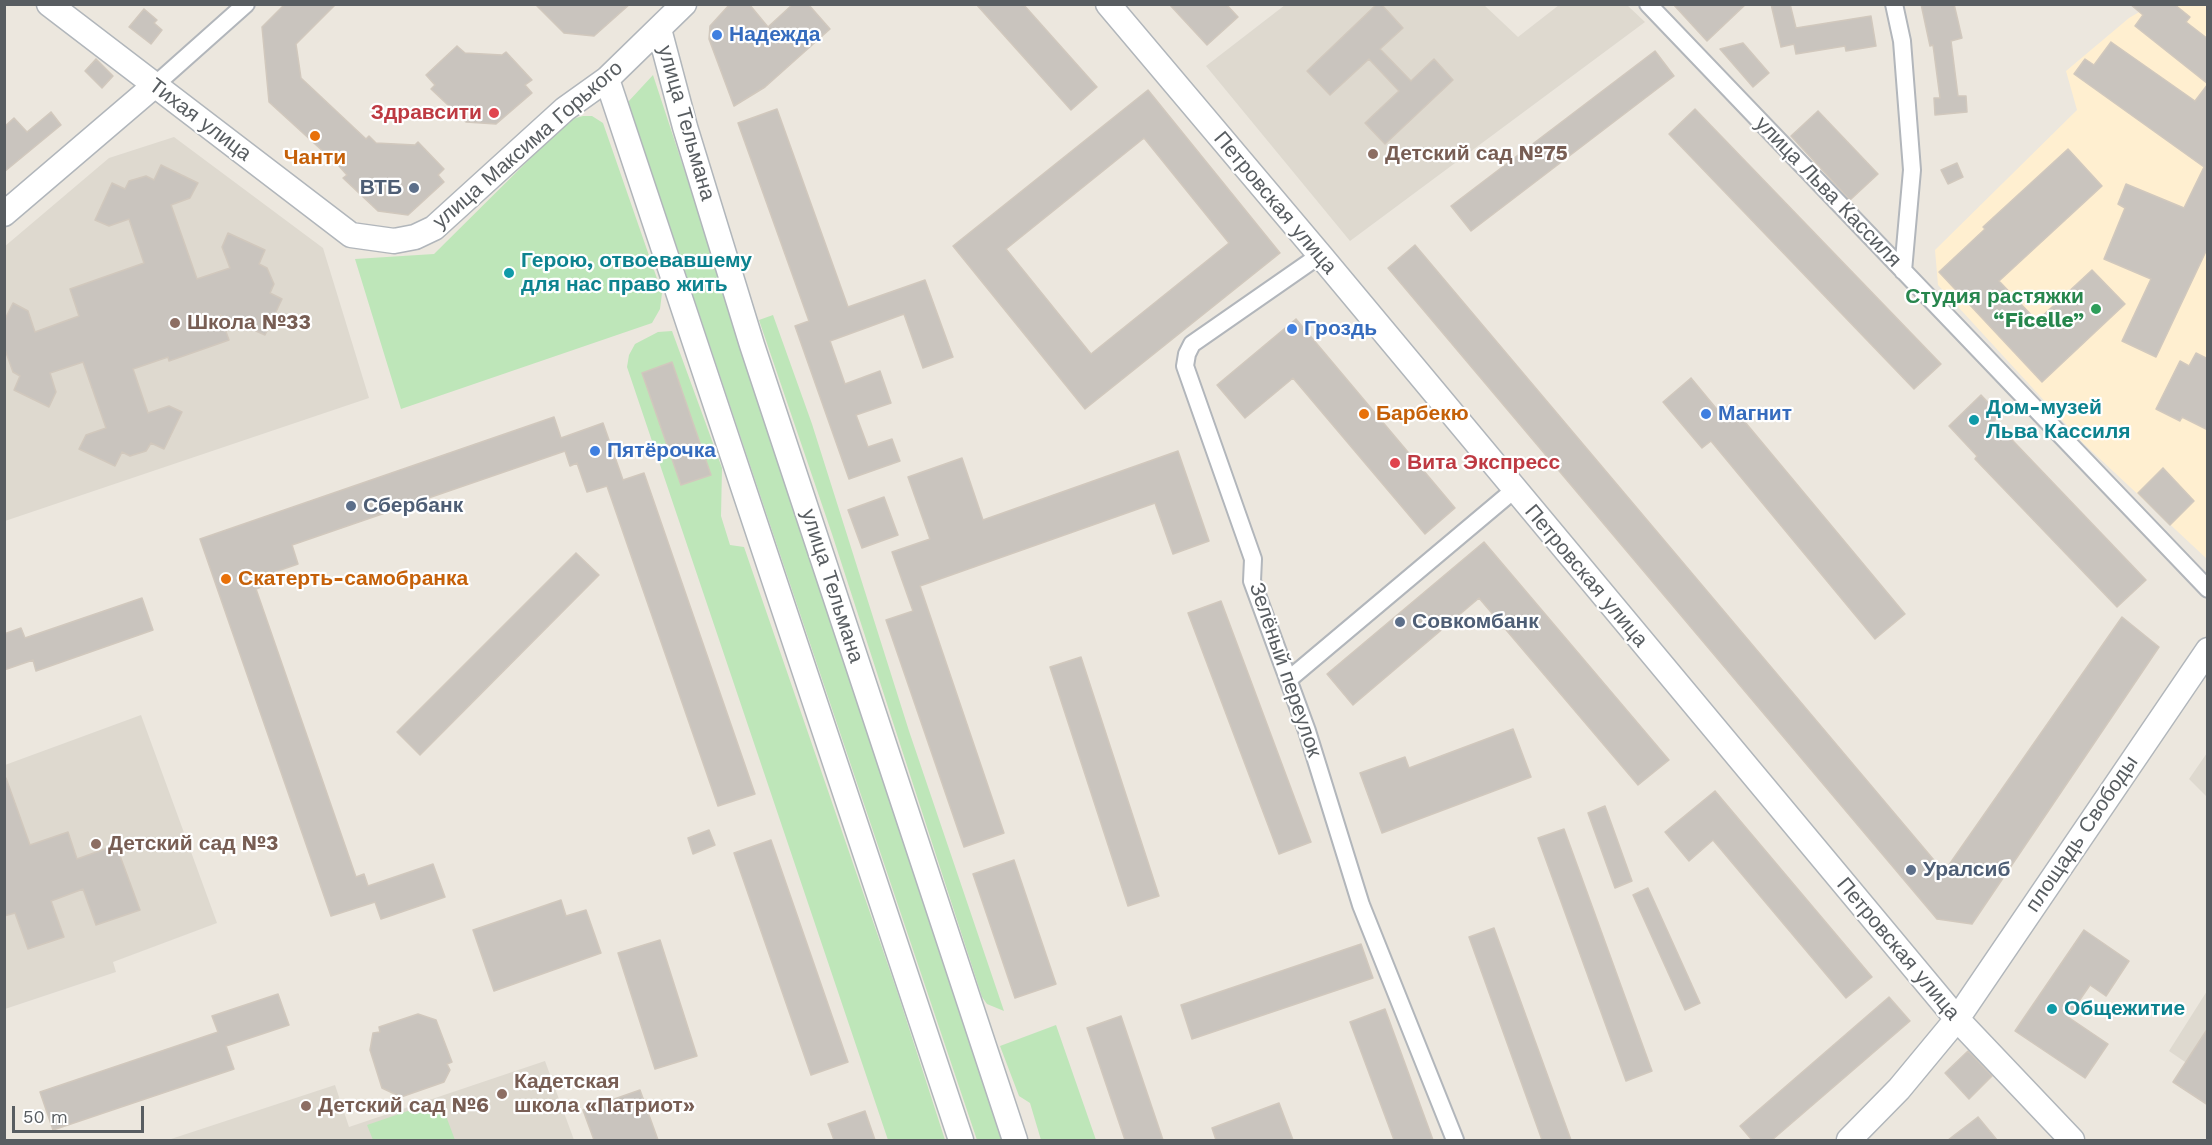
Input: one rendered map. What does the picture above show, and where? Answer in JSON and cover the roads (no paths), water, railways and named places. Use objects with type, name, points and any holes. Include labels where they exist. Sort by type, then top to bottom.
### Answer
[{"type":"main road","name":"Тихая улица","points":[[49,4],[351,234]]},
{"type":"main road","name":"улица Максима Горького","points":[[351,234],[394,241],[415,237],[434,228],[565,109],[607,79],[684,4]]},
{"type":"main road","name":"Петровская улица","points":[[1108,4],[1957,1019],[2072,1140]]},
{"type":"main road","name":"улица Тельмана","points":[[659,29],[685,127],[752,345],[1015,1140]]},
{"type":"main road","points":[[607,79],[961,1140]]},
{"type":"main road","points":[[4,214],[155,85]]},
{"type":"main road","name":"площадь Свободы","points":[[1849,1140],[1899,1089],[1957,1019],[2208,650]]},
{"type":"street","points":[[155,85],[246,4]]},
{"type":"street","name":"улица Льва Кассиля","points":[[1648,4],[2208,589]]},
{"type":"street","points":[[1894,4],[1902,41],[1912,170],[1903,271]]},
{"type":"street","name":"Зелёный переулок","points":[[1320,255],[1192,344],[1186,354],[1185,366],[1253,559],[1252,581],[1313,752],[1361,905],[1455,1140]]},
{"type":"street","points":[[1288,680],[1514,490]]},
{"type":"place","name":"Надежда","points":[[717,35]]},
{"type":"place","name":"Здравсити","points":[[494,113]]},
{"type":"place","name":"Чанти","points":[[315,136]]},
{"type":"place","name":"Детский сад №75","points":[[1373,154]]},
{"type":"place","name":"ВТБ","points":[[414,188]]},
{"type":"place","name":"Герою, отвоевавшему для нас право жить","points":[[509,273]]},
{"type":"place","name":"Студия растяжки “Ficelle”","points":[[2096,309]]},
{"type":"place","name":"Школа №33","points":[[175,323]]},
{"type":"place","name":"Гроздь","points":[[1292,329]]},
{"type":"place","name":"Барбекю","points":[[1364,414]]},
{"type":"place","name":"Магнит","points":[[1706,414]]},
{"type":"place","name":"Дом-музей Льва Кассиля","points":[[1974,420]]},
{"type":"place","name":"Пятёрочка","points":[[595,451]]},
{"type":"place","name":"Вита Экспресс","points":[[1395,463]]},
{"type":"place","name":"Сбербанк","points":[[351,506]]},
{"type":"place","name":"Скатерть-самобранка","points":[[226,579]]},
{"type":"place","name":"Совкомбанк","points":[[1400,622]]},
{"type":"place","name":"Детский сад №3","points":[[96,844]]},
{"type":"place","name":"Уралсиб","points":[[1911,870]]},
{"type":"place","name":"Общежитие","points":[[2052,1009]]},
{"type":"place","name":"Кадетская школа «Патриот»","points":[[502,1094]]},
{"type":"place","name":"Детский сад №6","points":[[306,1106]]}]
